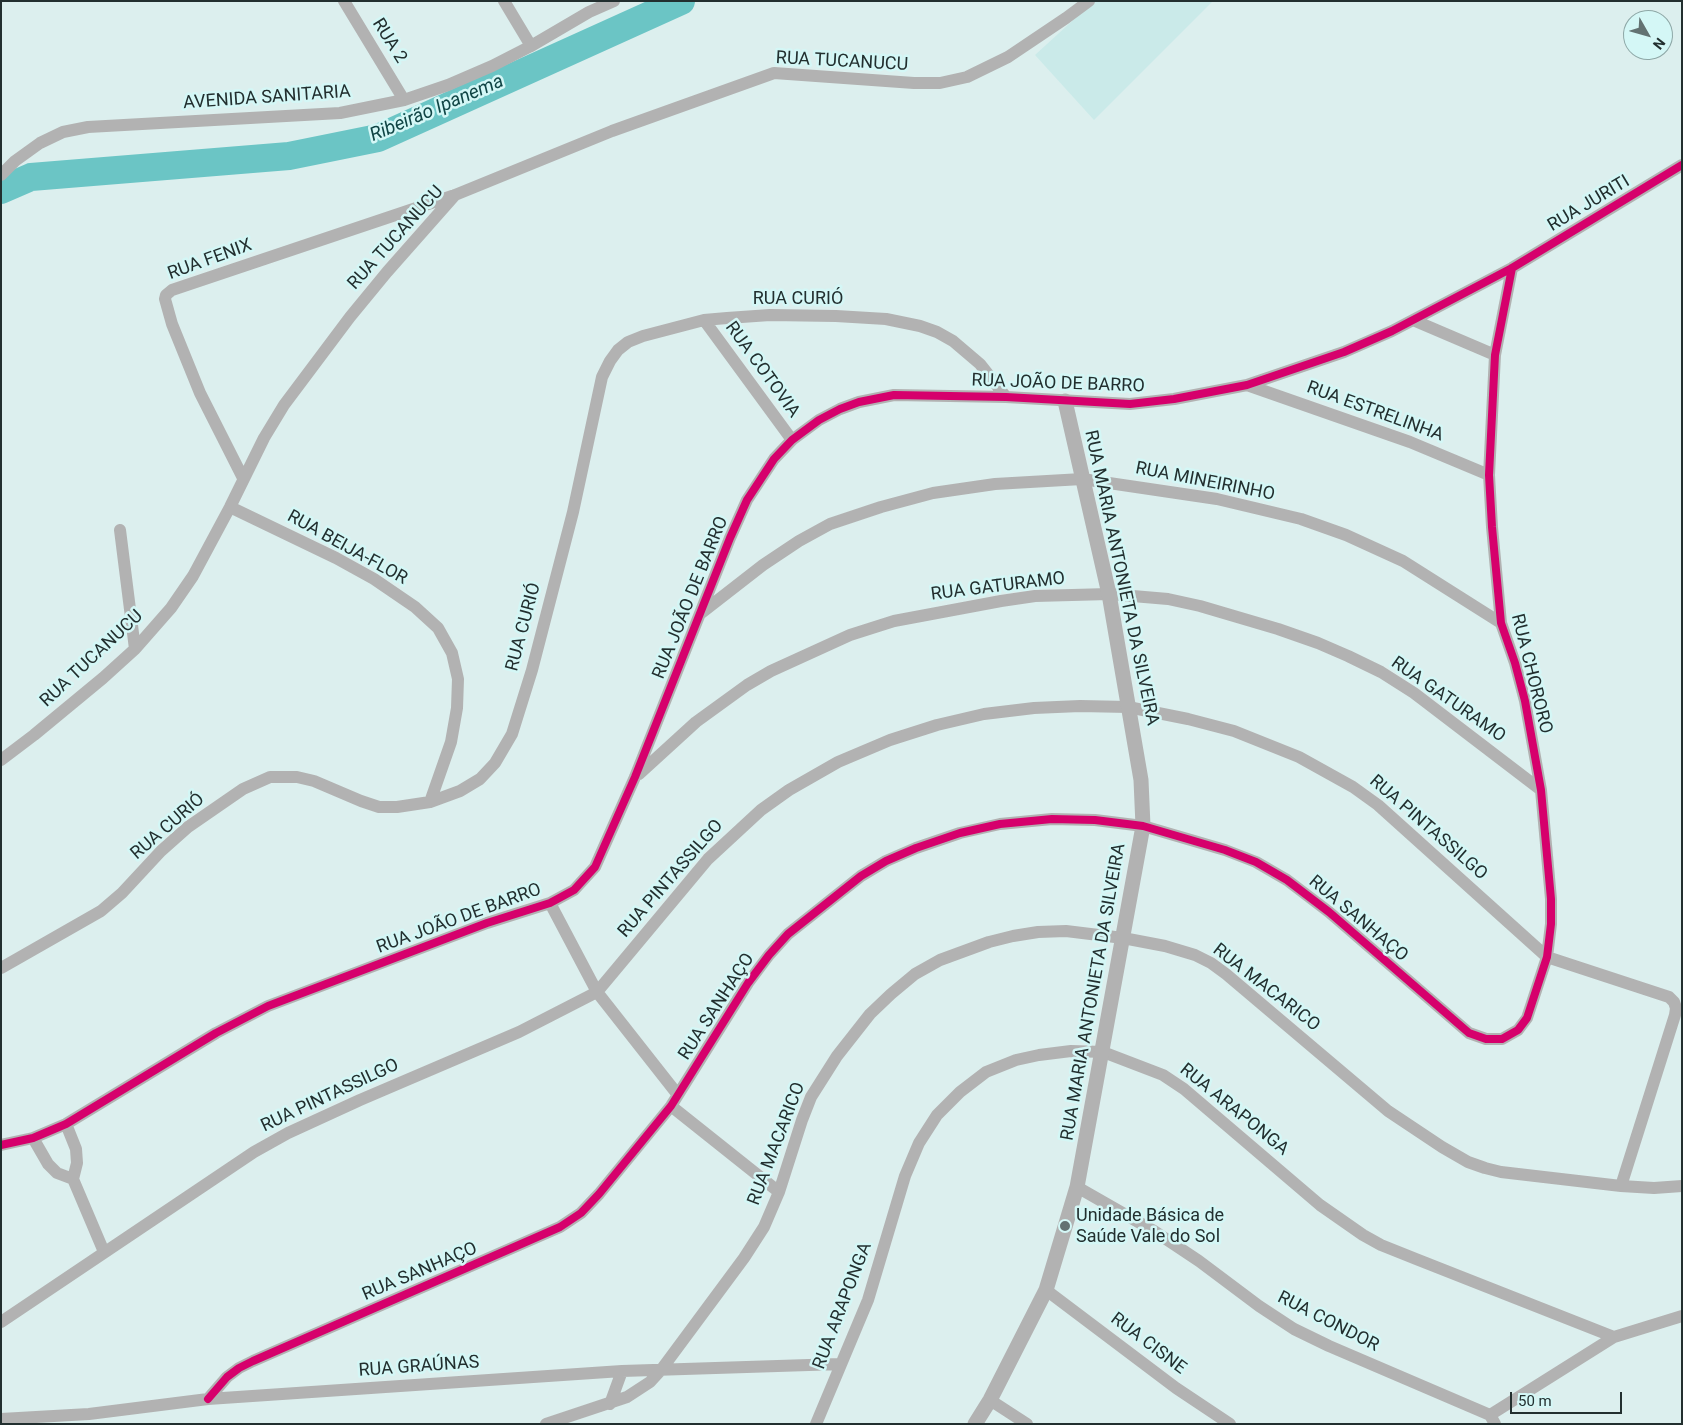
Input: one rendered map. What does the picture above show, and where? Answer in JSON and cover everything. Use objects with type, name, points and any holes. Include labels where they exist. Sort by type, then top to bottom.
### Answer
[{"type":"street","name":"RUA 2","points":[[344,1],[404,100]]},
{"type":"street","points":[[504,1],[531,46]]},
{"type":"street","name":"AVENIDA SANITARIA","points":[[1,175],[15,161],[40,143],[62,132],[88,127],[340,113],[404,100],[448,85],[531,46],[589,12],[614,1]]},
{"type":"street","name":"RUA TUCANUCU","points":[[1,760],[70,706],[135,649],[170,608],[193,576],[230,507],[243,478],[284,405],[387,272],[455,195],[612,130],[774,73],[914,83],[940,83],[967,77],[1008,57],[1089,1]]},
{"type":"street","name":"RUA JURITI","points":[[1512,268],[1682,165]]},
{"type":"street","name":"RUA FENIX","points":[[243,478],[200,393],[165,303],[166,296],[172,290],[180,287],[455,195]]},
{"type":"street","name":"RUA JOÃO DE BARRO","points":[[1,1146],[34,1138],[66,1124],[216,1033],[268,1006],[478,926],[550,903],[574,890],[595,867],[635,777],[730,538],[747,500],[774,459],[792,440],[820,420],[840,409],[876,398],[923,394],[1123,404],[1153,402],[1247,385],[1344,352],[1392,331],[1512,268]]},
{"type":"street","name":"RUA CHORORO","points":[[1469,1033],[1486,1039],[1502,1039],[1518,1030],[1527,1018],[1536,995],[1548,956],[1551,924],[1551,900],[1541,790],[1525,701],[1501,622],[1492,527],[1489,475],[1494,355],[1512,268]]},
{"type":"street","name":"RUA CURIÓ","points":[[1,968],[101,911],[122,893],[161,851],[188,827],[243,789],[270,777],[297,777],[314,781],[379,807],[397,807],[430,802],[460,791],[480,778],[495,763],[512,734],[532,670],[570,521],[602,378],[610,360],[628,342],[643,336],[704,320],[755,316],[876,318],[911,324],[937,332],[966,351],[980,364],[1006,397]]},
{"type":"street","name":"RUA COTOVIA","points":[[704,320],[792,440]]},
{"type":"street","points":[[1413,320],[1494,355]]},
{"type":"street","name":"RUA ESTRELINHA","points":[[1247,385],[1410,442],[1489,475]]},
{"type":"street","name":"RUA MARIA ANTONIETA DA SILVEIRA","points":[[974,1424],[990,1400],[1046,1290],[1078,1188],[1143,826],[1141,780],[1109,594],[1065,401]]},
{"type":"street","name":"RUA MINEIRINHO","points":[[700,614],[763,565],[799,541],[830,524],[881,507],[933,493],[995,484],[1082,478],[1245,504],[1310,522],[1346,535],[1402,561],[1501,622]]},
{"type":"street","name":"RUA BEIJA-FLOR","points":[[230,507],[336,558],[374,579],[414,607],[438,628],[452,653],[458,679],[457,708],[451,742],[430,802]]},
{"type":"street","points":[[120,530],[135,649]]},
{"type":"street","name":"RUA GATURAMO","points":[[635,777],[696,722],[748,685],[779,667],[850,636],[894,621],[1000,601],[1035,596],[1109,594],[1168,600],[1200,606],[1278,628],[1348,656],[1381,672],[1414,693],[1541,790]]},
{"type":"street","name":"RUA PINTASSILGO","points":[[1,1322],[220,1173],[288,1133],[519,1032],[597,992],[685,886],[732,835],[788,790],[838,762],[890,740],[937,724],[984,714],[1034,708],[1080,706],[1128,707],[1188,719],[1234,731],[1298,757],[1353,787],[1378,805],[1548,956],[1669,997],[1674,1002],[1676,1008],[1675,1015],[1621,1186]]},
{"type":"street","name":"RUA SANHAÇO","points":[[208,1399],[227,1377],[252,1361],[560,1227],[581,1213],[599,1194],[671,1106],[748,983],[788,934],[862,876],[886,861],[916,848],[960,833],[1000,824],[1095,820],[1143,826],[1225,850],[1256,862],[1287,880],[1329,912],[1469,1033]]},
{"type":"street","points":[[550,903],[597,992],[678,1095]]},
{"type":"street","name":"RUA MACARICO","points":[[546,1424],[610,1404],[639,1390],[661,1370],[764,1227],[779,1192],[811,1097],[837,1056],[870,1014],[915,974],[940,960],[961,951],[1013,936],[1038,932],[1066,931],[1123,938],[1165,946],[1195,955],[1211,963],[1226,974],[1388,1111],[1435,1143],[1468,1162],[1501,1172],[1621,1186],[1654,1188],[1682,1186]]},
{"type":"street","name":"RUA ARAPONGA","points":[[816,1424],[868,1300],[905,1176],[919,1144],[937,1115],[960,1092],[986,1072],[1016,1060],[1071,1051],[1103,1052],[1164,1075],[1184,1089],[1320,1204],[1375,1242],[1614,1338]]},
{"type":"street","points":[[671,1106],[779,1192]]},
{"type":"street","points":[[66,1124],[76,1149],[77,1163],[73,1179],[104,1252]]},
{"type":"street","points":[[34,1138],[48,1164],[57,1173],[73,1179]]},
{"type":"street","name":"RUA CONDOR","points":[[1078,1188],[1154,1231],[1199,1261],[1258,1306],[1294,1329],[1492,1419]]},
{"type":"street","name":"RUA CISNE","points":[[1046,1290],[1176,1388],[1230,1424]]},
{"type":"street","points":[[1492,1419],[1614,1338],[1682,1316]]},
{"type":"street","name":"RUA GRAÚNAS","points":[[1,1419],[89,1414],[208,1399],[622,1372],[840,1364]]},
{"type":"street","points":[[610,1404],[622,1372]]},
{"type":"street","points":[[990,1400],[1027,1424]]},
{"type":"street","points":[[78,1424],[89,1414]]},
{"type":"shaded area","points":[[1094,1],[1213,1],[1094,120],[1035,55]]},
{"type":"waterway","name":"Ribeirão Ipanema","points":[[1,190],[31,177],[289,156],[378,138],[681,1]]},
{"type":"cycle path","points":[[1,1145],[33,1138],[66,1124],[216,1033],[268,1006],[487,923],[550,903],[574,890],[595,867],[635,777],[730,538],[747,500],[774,459],[792,440],[819,420],[859,402],[894,395],[1006,397],[1130,404],[1174,399],[1247,385],[1344,352],[1392,331],[1512,268],[1682,165]]},
{"type":"cycle path","points":[[208,1399],[227,1377],[253,1361],[560,1227],[581,1213],[599,1194],[671,1106],[748,983],[788,934],[861,876],[886,861],[916,848],[960,833],[1000,824],[1052,819],[1095,820],[1143,826],[1225,850],[1256,862],[1287,880],[1329,912],[1469,1033],[1486,1039],[1502,1039],[1518,1030],[1527,1018],[1547,957],[1551,924],[1551,899],[1541,790],[1525,701],[1515,663],[1501,623],[1492,527],[1489,475],[1495,355],[1512,268]]},
{"type":"place","name":"Unidade Básica de Saúde Vale do Sol","points":[[1065,1226]]}]
